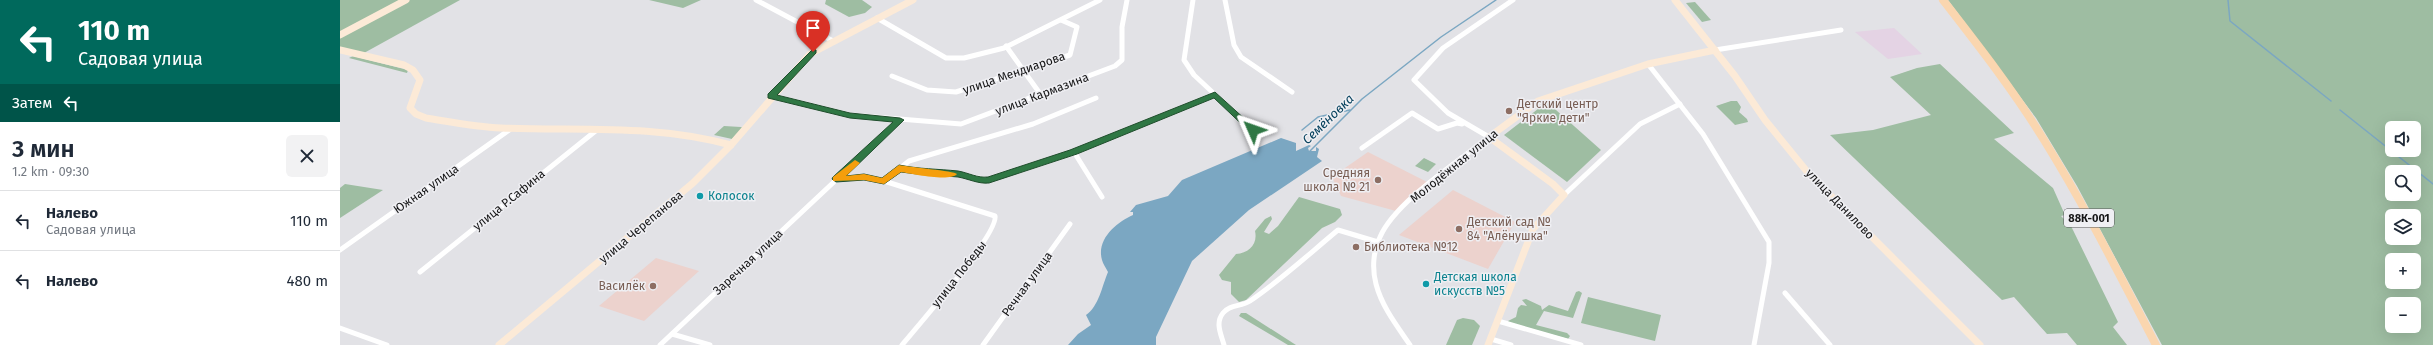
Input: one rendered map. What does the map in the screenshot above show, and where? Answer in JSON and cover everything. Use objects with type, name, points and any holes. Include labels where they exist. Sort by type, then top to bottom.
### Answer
[{"type":"main road","name":"88К-001","points":[[1943,0],[2004,81],[2044,140],[2080,201],[2156,345]]},
{"type":"street","points":[[340,35],[406,0]]},
{"type":"street","points":[[756,0],[833,40]]},
{"type":"street","name":"улица Черепанова","points":[[499,345],[693,183],[731,145],[771,96],[810,54],[833,40],[913,0]]},
{"type":"street","points":[[877,18],[946,58],[969,57],[1027,39],[1100,0]]},
{"type":"street","name":"улица Кармазина","points":[[900,120],[962,124],[1110,69],[1122,60],[1122,27],[1127,0]]},
{"type":"street","points":[[1192,0],[1184,60],[1194,75],[1253,130]]},
{"type":"street","points":[[1225,0],[1234,45],[1241,57],[1292,92]]},
{"type":"street","points":[[1513,0],[1443,48],[1414,80],[1448,113],[1464,124],[1489,137],[1553,184],[1564,195]]},
{"type":"street","name":"улица Данилово","points":[[1675,0],[1715,50],[1765,120],[1809,174],[1980,345]]},
{"type":"street","name":"улица Мендиарова","points":[[892,76],[908,86],[950,93],[965,91],[1070,55],[1077,27],[1061,20]]},
{"type":"street","points":[[1715,50],[1842,30]]},
{"type":"street","points":[[1006,46],[1041,95]]},
{"type":"street","points":[[340,50],[404,65],[413,70],[421,79],[421,85],[410,108],[416,114],[462,124],[512,128],[599,128],[676,132],[731,145]]},
{"type":"street","name":"Молодёжная улица","points":[[1410,345],[1388,311],[1375,283],[1373,260],[1382,232],[1406,205],[1489,137],[1538,101],[1648,64],[1715,50]]},
{"type":"street","points":[[1648,64],[1703,134],[1769,242],[1769,263],[1754,345]]},
{"type":"street","points":[[899,168],[928,174],[954,174],[981,181],[989,180],[1074,152],[1215,95]]},
{"type":"street","points":[[771,96],[850,115],[900,120]]},
{"type":"street","points":[[836,179],[864,177],[884,181],[909,161],[1028,126],[1096,98]]},
{"type":"street","points":[[1511,345],[1490,342],[1533,229],[1543,216],[1564,195],[1640,124],[1680,104]]},
{"type":"street","points":[[1362,148],[1412,113],[1438,129],[1457,123],[1464,124]]},
{"type":"street","name":"Заречная улица","points":[[660,345],[900,120]]},
{"type":"street","name":"Южная улица","points":[[340,250],[512,128]]},
{"type":"street","name":"улица Р.Сафина","points":[[420,272],[599,128]]},
{"type":"street","points":[[1074,152],[1102,197]]},
{"type":"street","name":"улица Победы","points":[[884,181],[992,214],[996,220],[986,241],[902,345]]},
{"type":"street","name":"Речная улица","points":[[983,345],[1070,224]]},
{"type":"street","points":[[1224,345],[1219,326],[1222,315],[1228,307],[1236,304],[1244,305],[1268,289],[1331,234],[1338,230],[1378,242]]},
{"type":"street","points":[[1784,293],[1830,345]]},
{"type":"street","points":[[1498,321],[1581,345]]},
{"type":"street","points":[[340,328],[387,345]]},
{"type":"street","points":[[672,334],[710,345]]},
{"type":"shaded area","points":[[1894,28],[1922,54],[1888,59],[1855,32]]},
{"type":"shaded area","name":"Средняя школа № 21","points":[[1368,152],[1429,183],[1396,211],[1341,196],[1332,177]]},
{"type":"shaded area","name":"Детский сад № 84 \"Алёнушка\"","points":[[1453,190],[1515,222],[1488,269],[1399,235]]},
{"type":"shaded area","name":"Василёк","points":[[656,258],[699,271],[644,321],[599,306]]},
{"type":"green space","points":[[340,0],[403,0],[340,33]]},
{"type":"green space","points":[[408,0],[460,0],[364,53],[340,48],[340,36]]},
{"type":"green space","points":[[649,0],[701,0],[683,8]]},
{"type":"green space","points":[[826,0],[862,0],[872,7],[865,13],[849,17],[825,4]]},
{"type":"green space","points":[[1948,0],[2433,0],[2433,345],[2162,345],[2077,186],[2036,118]]},
{"type":"green space","points":[[1695,2],[1711,20],[1702,22],[1686,3]]},
{"type":"green space","points":[[353,56],[408,70],[407,73],[349,58]]},
{"type":"green space","points":[[1940,64],[2014,133],[1994,139],[2053,188],[2065,215],[2061,216],[2071,226],[2118,322],[2113,327],[2127,345],[2077,345],[2067,333],[2047,334],[2014,297],[2002,300],[1830,135],[1873,130],[1931,115],[1890,77],[1917,68]]},
{"type":"green space","points":[[1731,101],[1737,101],[1741,107],[1739,112],[1747,119],[1748,122],[1735,125],[1716,106]]},
{"type":"green space","points":[[1547,102],[1601,150],[1567,182],[1504,135]]},
{"type":"green space","points":[[724,126],[743,128],[732,139],[714,135]]},
{"type":"green space","points":[[1424,158],[1436,164],[1428,172],[1415,166]]},
{"type":"green space","points":[[345,184],[383,190],[340,218],[340,188]]},
{"type":"green space","points":[[1299,197],[1340,209],[1342,215],[1335,222],[1322,228],[1246,300],[1239,302],[1231,294],[1231,282],[1222,280],[1219,275],[1236,254],[1245,252],[1252,247],[1256,236],[1255,231],[1265,219],[1271,216],[1272,219],[1264,232],[1269,234],[1278,226]]},
{"type":"green space","points":[[1579,291],[1582,293],[1573,318],[1544,311],[1536,325],[1567,333],[1570,336],[1568,339],[1509,323],[1508,321],[1516,317],[1518,308],[1521,305],[1527,306],[1522,300],[1526,299],[1541,306],[1542,310],[1549,305],[1568,311],[1576,292]]},
{"type":"green space","points":[[1588,297],[1661,315],[1655,341],[1581,323]]},
{"type":"green space","points":[[1241,313],[1246,313],[1296,345],[1288,345],[1239,316]]},
{"type":"green space","points":[[1463,318],[1474,320],[1480,326],[1472,345],[1446,345],[1457,320]]},
{"type":"water","points":[[1281,138],[1296,143],[1296,151],[1309,145],[1311,146],[1308,148],[1309,151],[1316,151],[1316,147],[1319,149],[1317,157],[1322,161],[1249,210],[1192,261],[1156,337],[1156,345],[1068,345],[1078,334],[1091,325],[1086,315],[1097,301],[1108,272],[1102,262],[1101,252],[1105,238],[1109,232],[1121,222],[1133,215],[1133,212],[1130,212],[1136,205],[1168,196],[1182,180]]},
{"type":"waterway","name":"Семёновка","points":[[1309,152],[1362,99],[1441,37],[1496,0]]},
{"type":"waterway","points":[[2228,0],[2230,21],[2331,101]]},
{"type":"waterway","points":[[1302,130],[1318,117],[1350,110]]},
{"type":"waterway","points":[[2340,110],[2433,184]]},
{"type":"slow traffic","points":[[855,163],[836,179],[864,177],[884,181],[899,168],[928,174],[943,172],[953,174]]},
{"type":"place","name":"Детский центр \"Яркие дети\"","points":[[1509,111]]},
{"type":"place","name":"Средняя школа № 21","points":[[1378,180]]},
{"type":"place","name":"Колосок","points":[[700,196]]},
{"type":"place","name":"Детский сад № 84 \"Алёнушка\"","points":[[1459,229]]},
{"type":"place","name":"Библиотека №12","points":[[1356,247]]},
{"type":"place","name":"Детская школа искусств №5","points":[[1426,284]]},
{"type":"place","name":"Василёк","points":[[653,286]]},
{"type":"route","points":[[813,52],[771,96],[850,115],[900,120],[882,139],[836,179],[864,177],[884,181],[899,168],[928,174],[943,172],[959,174],[981,181],[989,180],[1074,152],[1215,95],[1253,130]]}]
